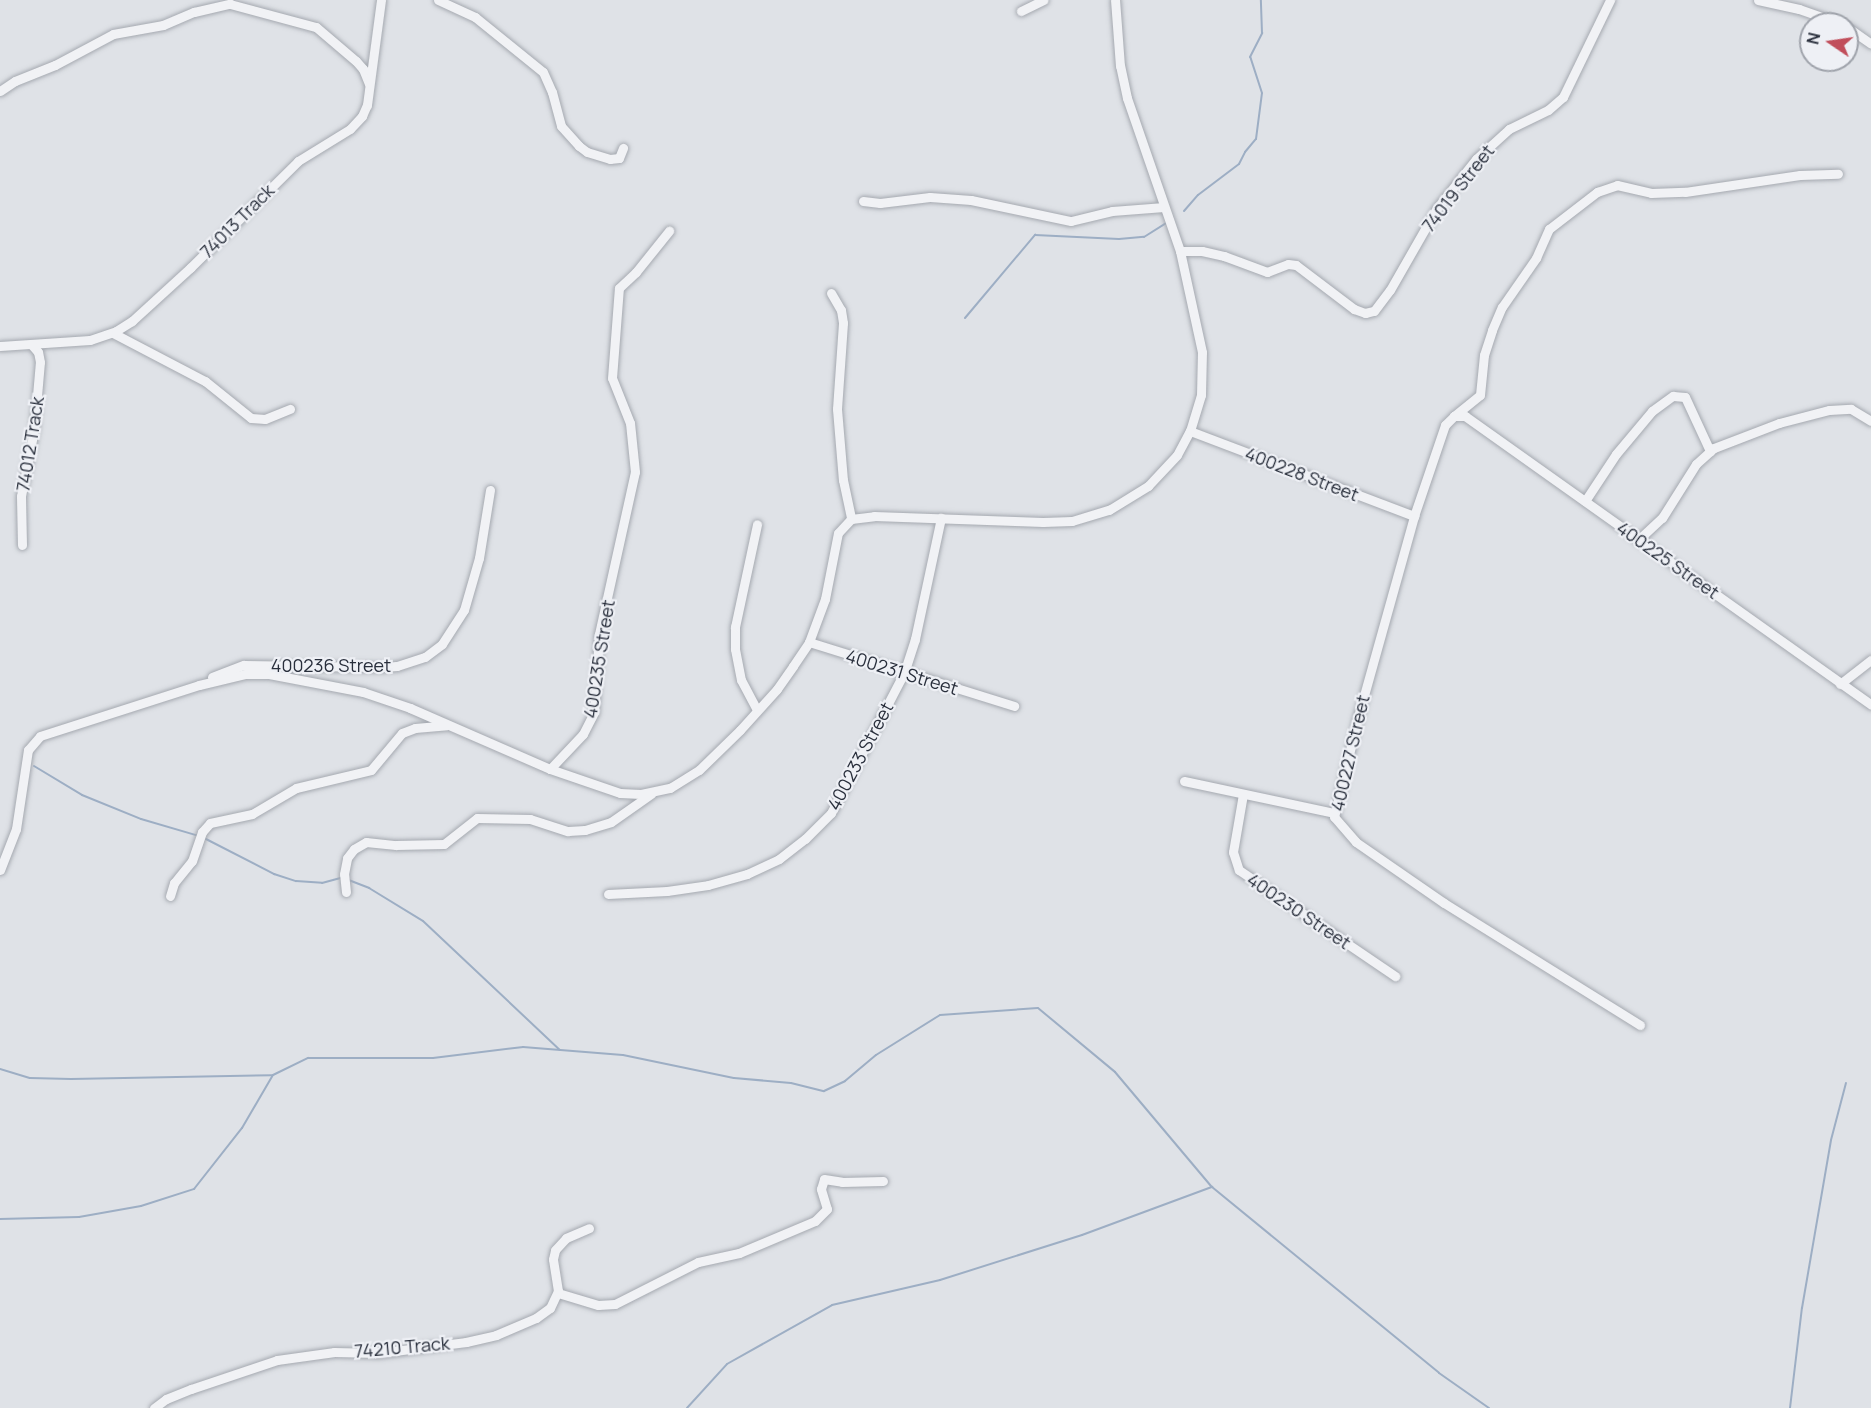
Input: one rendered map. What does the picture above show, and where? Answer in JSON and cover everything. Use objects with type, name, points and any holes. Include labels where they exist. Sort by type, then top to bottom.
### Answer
[{"type":"street","name":"74013 Track","points":[[0,346],[90,340],[113,333],[132,321],[190,268],[298,161],[350,129],[362,116],[370,89],[381,0]]},
{"type":"street","points":[[438,0],[475,16],[543,72],[552,92],[561,126],[579,146],[587,152],[610,159],[619,158],[622,148]]},
{"type":"street","points":[[1021,11],[1044,0]]},
{"type":"street","points":[[0,870],[16,830],[24,766],[32,742],[48,732],[199,685],[245,674],[281,676],[363,692],[410,708],[550,769],[620,793],[653,792],[670,788],[699,770],[777,689],[809,642],[825,599],[838,533],[851,519],[860,516],[1043,522],[1091,517],[1125,503],[1148,486],[1177,454],[1190,431],[1201,395],[1202,352],[1180,251],[1127,98],[1120,66],[1115,0]]},
{"type":"street","points":[[1758,0],[1808,12]]},
{"type":"street","name":"74019 Street","points":[[1180,251],[1202,251],[1224,256],[1267,272],[1288,264],[1296,265],[1354,309],[1371,312],[1380,305],[1432,216],[1476,159],[1509,129],[1548,110],[1563,97],[1610,1]]},
{"type":"street","points":[[0,91],[15,81],[55,65],[113,34],[163,25],[194,12],[230,4],[316,27],[363,69],[370,89]]},
{"type":"street","points":[[1454,416],[1480,395],[1484,355],[1491,330],[1502,307],[1536,258],[1544,236],[1565,216],[1597,192],[1608,186],[1617,185],[1651,193],[1684,192],[1800,175],[1838,174]]},
{"type":"street","points":[[863,201],[880,203],[930,197],[971,200],[1077,221],[1112,211],[1164,207]]},
{"type":"street","name":"400235 Street","points":[[550,769],[584,734],[592,720],[599,634],[635,472],[633,442],[623,402],[612,378],[618,293],[620,285],[636,272],[669,231]]},
{"type":"street","points":[[831,294],[842,310],[837,410],[843,480],[851,519]]},
{"type":"street","points":[[113,333],[205,381],[251,418],[260,420],[290,409]]},
{"type":"street","name":"74012 Track","points":[[22,545],[21,496],[34,430],[40,362],[38,352],[32,345]]},
{"type":"street","points":[[1585,501],[1616,454],[1652,411],[1673,396],[1682,395],[1688,401],[1710,451]]},
{"type":"street","points":[[1638,540],[1662,518],[1690,471],[1710,451],[1779,423],[1829,410],[1851,409],[1871,421]]},
{"type":"street","name":"400225 Street","points":[[1454,416],[1465,416],[1871,705]]},
{"type":"street","name":"400227 Street","points":[[1454,416],[1445,425],[1414,516],[1334,813],[1343,830],[1377,857],[1444,903],[1640,1025]]},
{"type":"street","name":"400228 Street","points":[[1190,431],[1414,516]]},
{"type":"street","name":"400236 Street","points":[[199,685],[216,674],[244,665],[382,667],[397,666],[425,657],[442,644],[464,610],[480,558],[490,490]]},
{"type":"street","name":"400233 Street","points":[[608,894],[667,891],[708,885],[747,874],[779,859],[805,839],[831,813],[904,673],[915,639],[941,518]]},
{"type":"street","points":[[757,524],[743,583],[735,638],[741,680],[757,710]]},
{"type":"street","name":"400231 Street","points":[[809,642],[994,704],[1014,706]]},
{"type":"street","points":[[1840,684],[1871,660]]},
{"type":"street","points":[[170,896],[174,883],[192,861],[202,832],[210,823],[252,814],[296,788],[372,770],[402,733],[415,728],[450,725]]},
{"type":"street","points":[[1184,781],[1334,813]]},
{"type":"street","points":[[346,892],[344,874],[347,858],[354,849],[366,842],[396,845],[444,844],[474,819],[486,818],[530,819],[576,832],[611,822],[653,792]]},
{"type":"street","name":"400230 Street","points":[[1244,794],[1233,852],[1239,870],[1395,976]]},
{"type":"street","points":[[589,1228],[566,1238],[555,1250],[553,1259],[558,1293],[598,1305],[615,1304],[698,1262],[738,1252],[815,1221],[827,1209],[821,1189],[824,1179],[842,1182],[883,1181]]},
{"type":"street","name":"74210 Track","points":[[154,1408],[177,1394],[277,1360],[314,1353],[378,1353],[484,1339],[546,1312],[555,1303],[558,1293]]},
{"type":"waterway","points":[[1184,211],[1198,195],[1239,164],[1256,139],[1262,93],[1250,57],[1262,33],[1261,0]]},
{"type":"waterway","points":[[965,318],[1035,235],[1119,239],[1144,237],[1166,223]]},
{"type":"waterway","points":[[34,766],[82,795],[141,819],[199,836]]},
{"type":"waterway","points":[[204,838],[274,874],[296,881],[322,883],[341,878]]},
{"type":"waterway","points":[[346,879],[369,888],[423,921],[560,1050]]},
{"type":"waterway","points":[[0,1219],[79,1217],[141,1206],[194,1189],[242,1128],[273,1075],[308,1058],[433,1058],[523,1047],[623,1055],[734,1078],[791,1083],[824,1091],[845,1081],[876,1055],[940,1015],[1038,1008],[1115,1072],[1212,1187],[1439,1373],[1489,1408]]},
{"type":"waterway","points":[[0,1069],[30,1078],[71,1079],[272,1075]]},
{"type":"waterway","points":[[1790,1408],[1802,1308],[1831,1140],[1846,1083]]},
{"type":"waterway","points":[[687,1408],[727,1364],[832,1305],[940,1280],[1082,1235],[1212,1187]]}]
